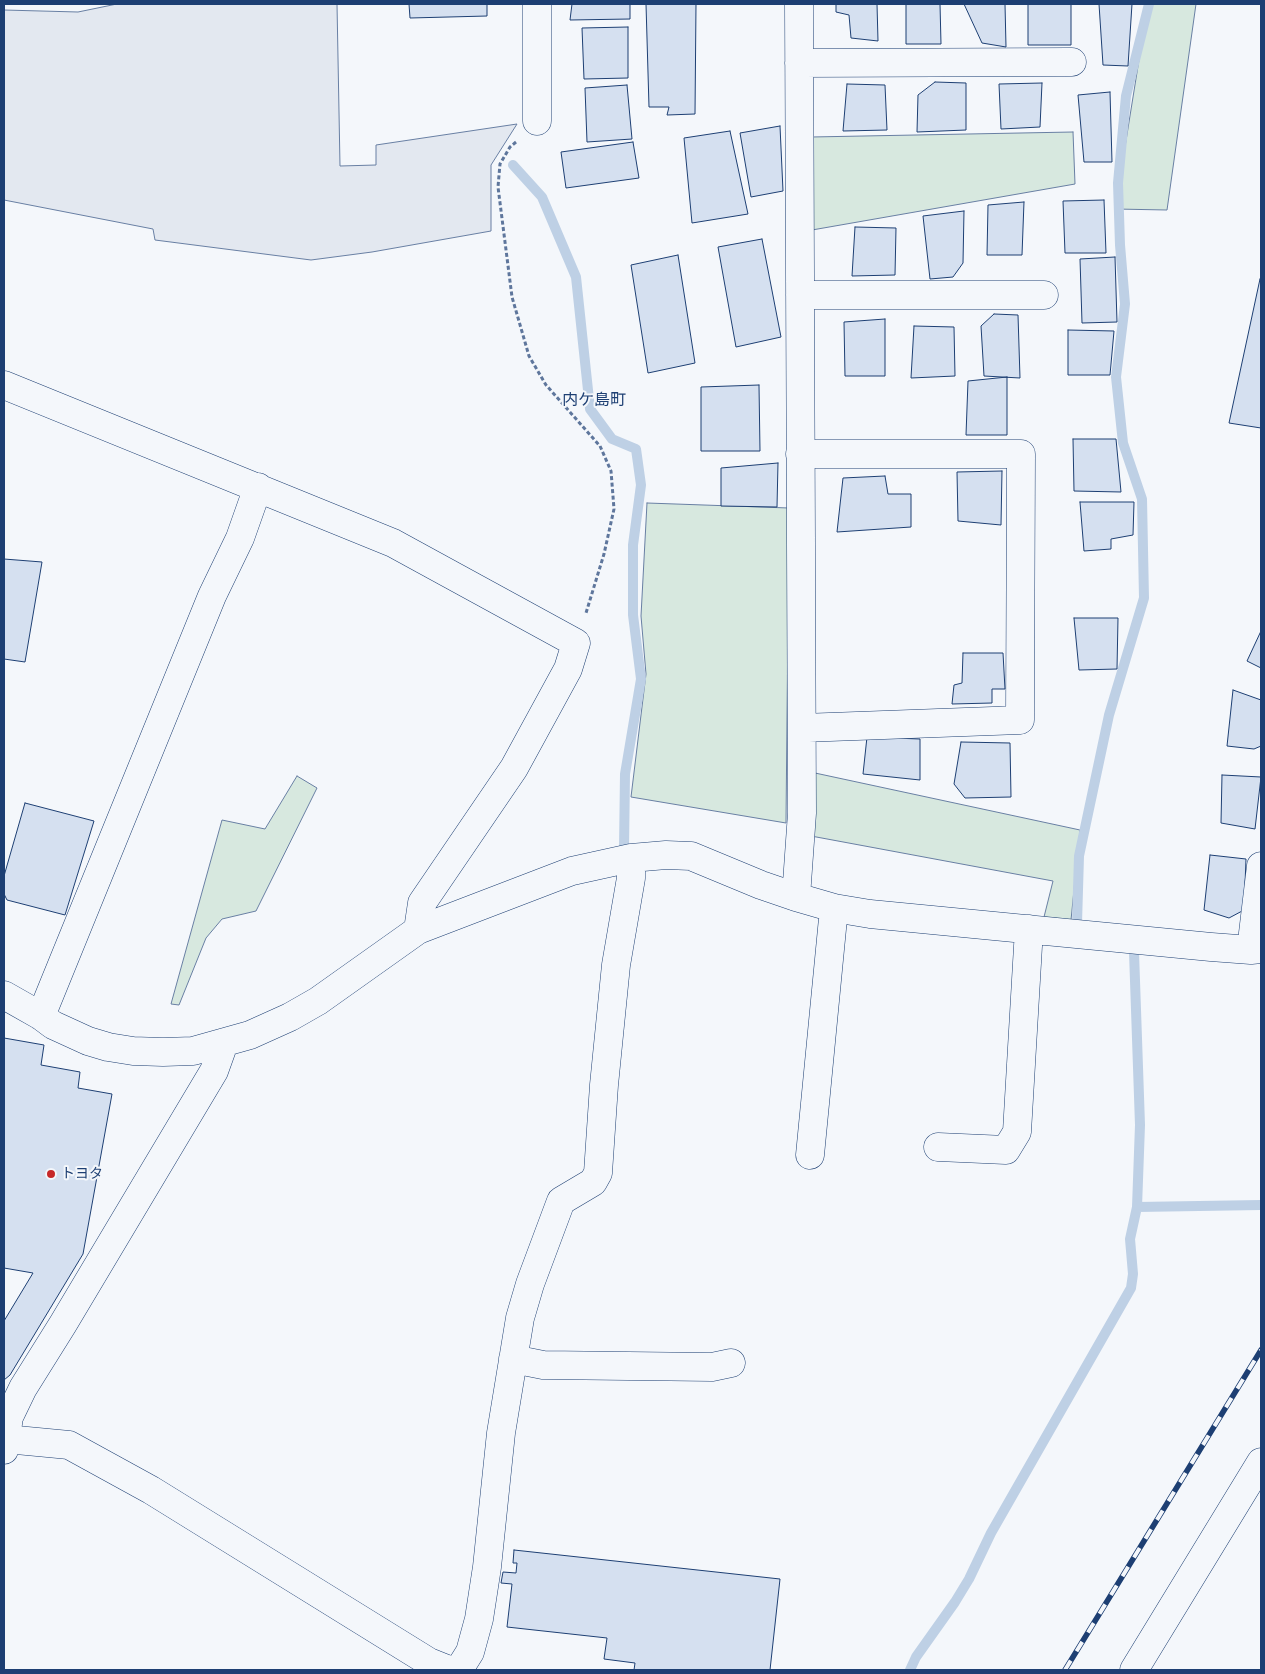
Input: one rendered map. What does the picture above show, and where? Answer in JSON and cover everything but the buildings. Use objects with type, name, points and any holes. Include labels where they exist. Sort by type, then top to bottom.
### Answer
[{"type":"street","points":[[537,4],[537,121]]},
{"type":"street","points":[[796,897],[802,813],[799,4]]},
{"type":"street","points":[[799,63],[1072,62]]},
{"type":"street","points":[[800,295],[1044,295]]},
{"type":"street","points":[[4,385],[393,543],[576,643],[568,669],[514,768],[422,903],[418,930]]},
{"type":"street","points":[[800,454],[1021,454],[1020,720],[802,728]]},
{"type":"street","points":[[41,1016],[212,596],[240,538],[258,487]]},
{"type":"street","points":[[4,995],[53,1025],[88,1041],[108,1047],[133,1051],[193,1051],[250,1035],[290,1017],[318,1001],[418,930],[572,871],[631,858],[666,855],[691,856],[761,885],[796,897],[834,908],[870,914],[1201,947],[1256,949],[1261,866]]},
{"type":"street","points":[[224,1043],[214,1071],[23,1388],[9,1417],[5,1444],[69,1445],[151,1490],[428,1662],[449,1670],[460,1668],[470,1652],[479,1619],[487,1567],[501,1433],[520,1318],[530,1284],[561,1201],[593,1182],[598,1173],[606,1058],[616,965],[632,878],[631,858]]},
{"type":"street","points":[[810,1154],[834,908]]},
{"type":"street","points":[[938,1147],[1006,1150],[1017,1132],[1029,929]]},
{"type":"street","points":[[513,1359],[542,1365],[712,1367],[731,1363]]},
{"type":"street","points":[[1134,1670],[1261,1462]]},
{"type":"path","points":[[537,121],[527,134],[510,147],[500,164],[498,186],[512,297],[529,356],[546,385],[600,446],[611,472],[614,509],[604,554],[576,643]]},
{"type":"shaded area","points":[[117,4],[337,4],[340,166],[376,165],[376,145],[517,124],[491,165],[491,231],[372,252],[311,260],[155,240],[153,229],[4,200],[4,10],[78,12]]},
{"type":"shaded area","points":[[1148,4],[1196,4],[1167,210],[1115,209]]},
{"type":"shaded area","points":[[1073,132],[1075,184],[812,230],[811,137]]},
{"type":"shaded area","points":[[647,503],[789,508],[786,823],[631,797],[646,674],[641,616]]},
{"type":"shaded area","points":[[815,773],[1080,830],[1071,920],[1044,917],[1053,881],[811,836]]},
{"type":"shaded area","points":[[297,776],[317,788],[256,911],[222,919],[206,938],[179,1005],[171,1004],[222,820],[265,829]]},
{"type":"waterway","points":[[1077,923],[1079,856],[1109,715],[1144,598],[1142,499],[1123,443],[1116,377],[1125,304],[1120,245],[1118,183],[1126,96],[1149,4]]},
{"type":"waterway","points":[[513,165],[542,197],[576,277],[590,409],[612,439],[636,449],[641,485],[633,545],[633,615],[641,679],[625,774],[624,849]]},
{"type":"waterway","points":[[910,1670],[916,1657],[969,1579],[991,1533],[1131,1288],[1133,1274],[1130,1239],[1137,1207],[1140,1125],[1134,952]]},
{"type":"waterway","points":[[1137,1207],[1261,1205]]},
{"type":"railway","points":[[1065,1670],[1261,1350]]},
{"type":"place","name":"トヨタ","points":[[51,1174]]},
{"type":"district","name":"内ケ島町","points":[[594,401]]}]
